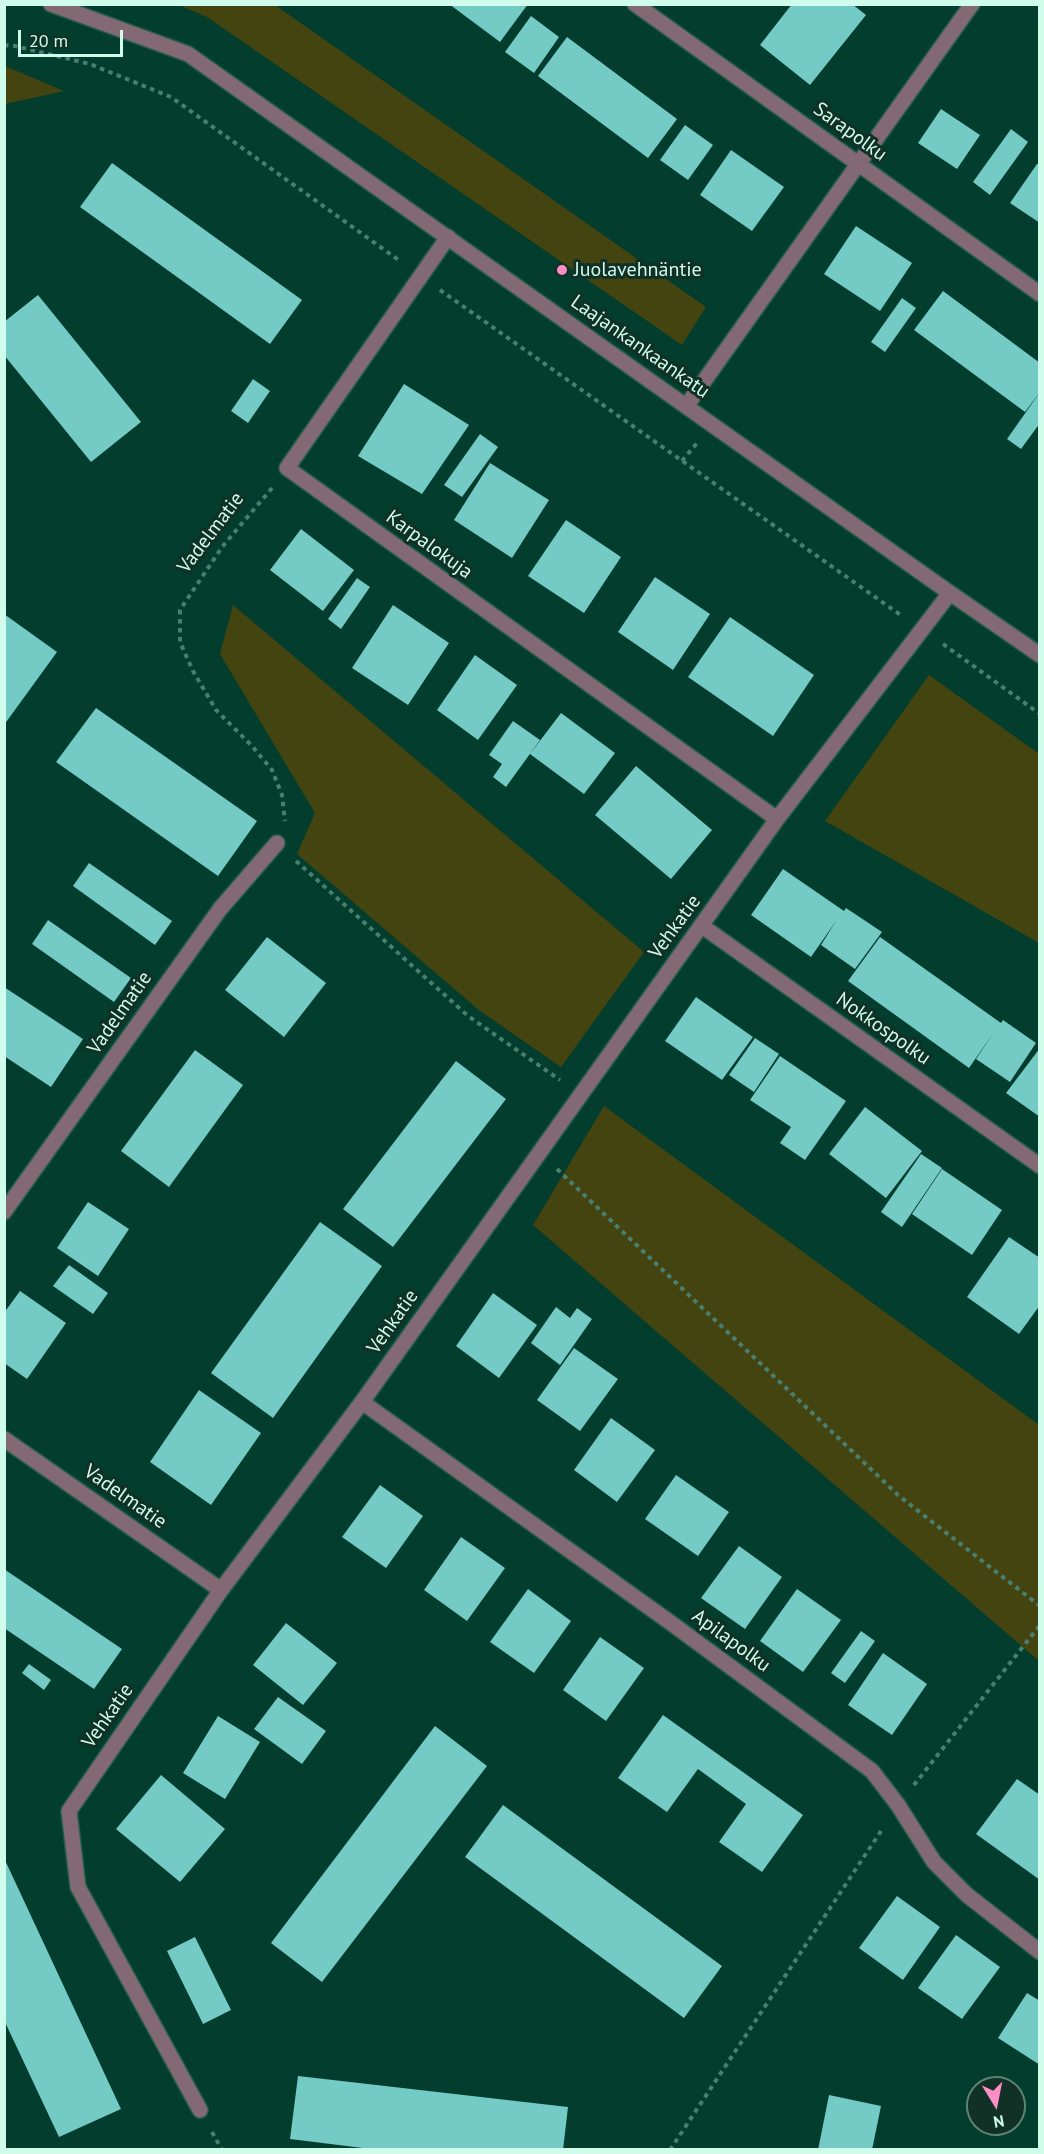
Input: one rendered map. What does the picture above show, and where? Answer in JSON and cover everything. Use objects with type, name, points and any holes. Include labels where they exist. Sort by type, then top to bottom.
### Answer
[{"type":"street","name":"Laajankankaankatu","points":[[51,4],[188,54],[950,593],[1040,654]]},
{"type":"street","name":"Sarapolku","points":[[635,4],[1040,294]]},
{"type":"street","points":[[687,405],[972,4]]},
{"type":"street","points":[[286,468],[447,237]]},
{"type":"street","name":"Karpalokuja","points":[[286,468],[777,819]]},
{"type":"street","name":"Vehkatie","points":[[200,2110],[78,1887],[69,1810],[221,1590],[362,1402],[777,819],[950,593]]},
{"type":"street","name":"Vadelmatie","points":[[4,1212],[220,909],[277,843]]},
{"type":"street","name":"Nokkospolku","points":[[702,926],[1040,1166]]},
{"type":"street","name":"Apilapolku","points":[[362,1402],[671,1623],[872,1771],[898,1805],[934,1862],[967,1895],[1040,1952]]},
{"type":"street","name":"Vadelmatie","points":[[4,1439],[221,1590]]},
{"type":"path","points":[[4,45],[90,64],[171,97],[1040,714]]},
{"type":"path","name":"Vadelmatie","points":[[277,843],[286,818],[282,795],[272,770],[216,710],[193,672],[180,642],[180,610],[222,547],[286,468]]},
{"type":"path","points":[[277,843],[468,1016],[580,1094]]},
{"type":"path","points":[[541,1150],[565,1178],[802,1401],[899,1496],[1040,1606]]},
{"type":"path","points":[[670,2150],[898,1805],[1040,1625]]},
{"type":"shaded area","points":[[179,5],[275,5],[706,307],[682,345],[207,17]]},
{"type":"shaded area","points":[[5,66],[64,91],[5,104]]},
{"type":"shaded area","points":[[233,605],[644,952],[561,1067],[480,1011],[297,854],[315,813],[220,654]]},
{"type":"shaded area","points":[[929,675],[1039,754],[1039,943],[825,821]]},
{"type":"shaded area","points":[[604,1106],[1039,1425],[1039,1661],[533,1225]]},
{"type":"building","points":[[449,4],[528,4],[500,42]]},
{"type":"building","points":[[792,4],[852,4],[866,15],[810,85],[760,45]]},
{"type":"building","points":[[531,16],[559,37],[534,73],[505,52]]},
{"type":"building","points":[[567,37],[677,119],[648,158],[538,76]]},
{"type":"building","points":[[941,109],[980,135],[957,169],[918,143]]},
{"type":"building","points":[[685,125],[713,145],[688,180],[660,160]]},
{"type":"building","points":[[1011,129],[1028,142],[990,195],[973,182]]},
{"type":"building","points":[[731,150],[784,187],[752,231],[700,195]]},
{"type":"building","points":[[112,163],[302,300],[270,344],[80,207]]},
{"type":"building","points":[[1037,164],[1040,165],[1040,223],[1010,203]]},
{"type":"building","points":[[856,226],[912,263],[880,311],[824,274]]},
{"type":"building","points":[[943,291],[1040,363],[1040,392],[1025,412],[914,330]]},
{"type":"building","points":[[38,295],[141,422],[91,462],[4,355],[4,322]]},
{"type":"building","points":[[902,298],[916,308],[885,352],[871,342]]},
{"type":"building","points":[[253,379],[270,391],[248,423],[231,411]]},
{"type":"building","points":[[404,384],[469,425],[422,494],[358,456]]},
{"type":"building","points":[[1038,395],[1040,423],[1021,449],[1007,439]]},
{"type":"building","points":[[480,434],[498,447],[462,497],[444,485]]},
{"type":"building","points":[[490,463],[549,500],[512,558],[454,520]]},
{"type":"building","points":[[566,520],[621,557],[584,613],[528,576]]},
{"type":"building","points":[[301,529],[354,570],[323,611],[270,570]]},
{"type":"building","points":[[655,577],[710,614],[673,670],[618,632]]},
{"type":"building","points":[[357,578],[370,587],[341,629],[328,619]]},
{"type":"building","points":[[393,605],[449,643],[408,705],[352,668]]},
{"type":"building","points":[[4,614],[57,652],[4,725]]},
{"type":"building","points":[[730,617],[814,675],[773,736],[688,677]]},
{"type":"building","points":[[475,655],[517,685],[478,740],[437,710]]},
{"type":"building","points":[[96,708],[257,821],[218,876],[56,762]]},
{"type":"building","points":[[561,713],[615,753],[584,794],[530,754]]},
{"type":"building","points":[[513,721],[540,740],[506,787],[493,777],[502,764],[489,755]]},
{"type":"building","points":[[636,766],[712,830],[671,879],[595,815]]},
{"type":"building","points":[[89,863],[172,921],[155,945],[73,886]]},
{"type":"building","points":[[783,869],[844,911],[846,908],[882,932],[855,969],[821,945],[836,921],[811,957],[751,915]]},
{"type":"building","points":[[48,920],[131,978],[114,1002],[32,944]]},
{"type":"building","points":[[267,937],[326,983],[284,1037],[225,990]]},
{"type":"building","points":[[880,937],[1001,1023],[1003,1020],[1036,1043],[1010,1082],[976,1059],[994,1032],[969,1068],[848,981]]},
{"type":"building","points":[[4,987],[83,1039],[51,1087],[4,1056]]},
{"type":"building","points":[[696,997],[753,1037],[722,1080],[665,1041]]},
{"type":"building","points":[[755,1038],[779,1054],[754,1092],[729,1075]]},
{"type":"building","points":[[1040,1048],[1040,1117],[1006,1093]]},
{"type":"building","points":[[195,1050],[243,1085],[169,1187],[121,1151]]},
{"type":"building","points":[[780,1056],[846,1101],[805,1160],[780,1143],[791,1127],[750,1100]]},
{"type":"building","points":[[456,1061],[506,1099],[393,1247],[343,1209]]},
{"type":"building","points":[[865,1107],[922,1151],[886,1198],[829,1154]]},
{"type":"building","points":[[921,1154],[942,1168],[902,1227],[881,1212]]},
{"type":"building","points":[[942,1169],[1002,1210],[972,1255],[912,1214]]},
{"type":"building","points":[[88,1202],[129,1229],[98,1276],[57,1248]]},
{"type":"building","points":[[320,1222],[382,1266],[273,1418],[211,1373]]},
{"type":"building","points":[[1009,1237],[1040,1258],[1040,1305],[1019,1334],[967,1297]]},
{"type":"building","points":[[69,1265],[108,1293],[93,1314],[53,1286]]},
{"type":"building","points":[[20,1291],[66,1323],[27,1379],[4,1363],[4,1313]]},
{"type":"building","points":[[493,1293],[537,1325],[499,1378],[456,1346]]},
{"type":"building","points":[[556,1307],[570,1318],[577,1308],[592,1319],[560,1365],[531,1343]]},
{"type":"building","points":[[574,1348],[618,1379],[580,1431],[537,1400]]},
{"type":"building","points":[[199,1390],[261,1433],[211,1505],[150,1462]]},
{"type":"building","points":[[611,1418],[655,1450],[617,1502],[574,1470]]},
{"type":"building","points":[[676,1475],[729,1512],[698,1556],[645,1519]]},
{"type":"building","points":[[380,1485],[423,1516],[386,1568],[342,1537]]},
{"type":"building","points":[[461,1537],[505,1568],[467,1621],[424,1590]]},
{"type":"building","points":[[739,1546],[782,1577],[745,1629],[701,1598]]},
{"type":"building","points":[[4,1569],[122,1649],[94,1689],[4,1628]]},
{"type":"building","points":[[528,1589],[571,1621],[534,1673],[490,1642]]},
{"type":"building","points":[[797,1589],[841,1620],[803,1672],[760,1641]]},
{"type":"building","points":[[286,1623],[337,1663],[303,1705],[253,1665]]},
{"type":"building","points":[[861,1631],[875,1641],[845,1683],[831,1673]]},
{"type":"building","points":[[600,1637],[644,1668],[606,1721],[563,1690]]},
{"type":"building","points":[[883,1653],[927,1684],[892,1735],[848,1705]]},
{"type":"building","points":[[29,1664],[51,1680],[44,1690],[22,1673]]},
{"type":"building","points":[[278,1697],[326,1731],[302,1764],[254,1729]]},
{"type":"building","points":[[663,1715],[803,1815],[762,1872],[719,1842],[746,1804],[698,1769],[667,1812],[618,1778]]},
{"type":"building","points":[[218,1716],[260,1742],[225,1799],[183,1773]]},
{"type":"building","points":[[435,1726],[487,1766],[322,1982],[271,1943]]},
{"type":"building","points":[[161,1775],[225,1829],[180,1882],[116,1829]]},
{"type":"building","points":[[1017,1779],[1040,1795],[1040,1880],[976,1834]]},
{"type":"building","points":[[503,1805],[722,1966],[684,2018],[465,1857]]},
{"type":"building","points":[[4,1858],[121,2109],[59,2137],[4,2020]]},
{"type":"building","points":[[897,1896],[940,1927],[903,1980],[859,1948]]},
{"type":"building","points":[[956,1935],[1000,1967],[962,2019],[918,1988]]},
{"type":"building","points":[[195,1937],[231,2010],[203,2024],[167,1951]]},
{"type":"building","points":[[1027,1993],[1040,2001],[1040,2065],[998,2038]]},
{"type":"building","points":[[298,2076],[568,2107],[563,2150],[379,2150],[290,2139]]},
{"type":"building","points":[[829,2095],[881,2106],[872,2150],[818,2150]]},
{"type":"place","name":"Juolavehnäntie","points":[[562,270]]}]
